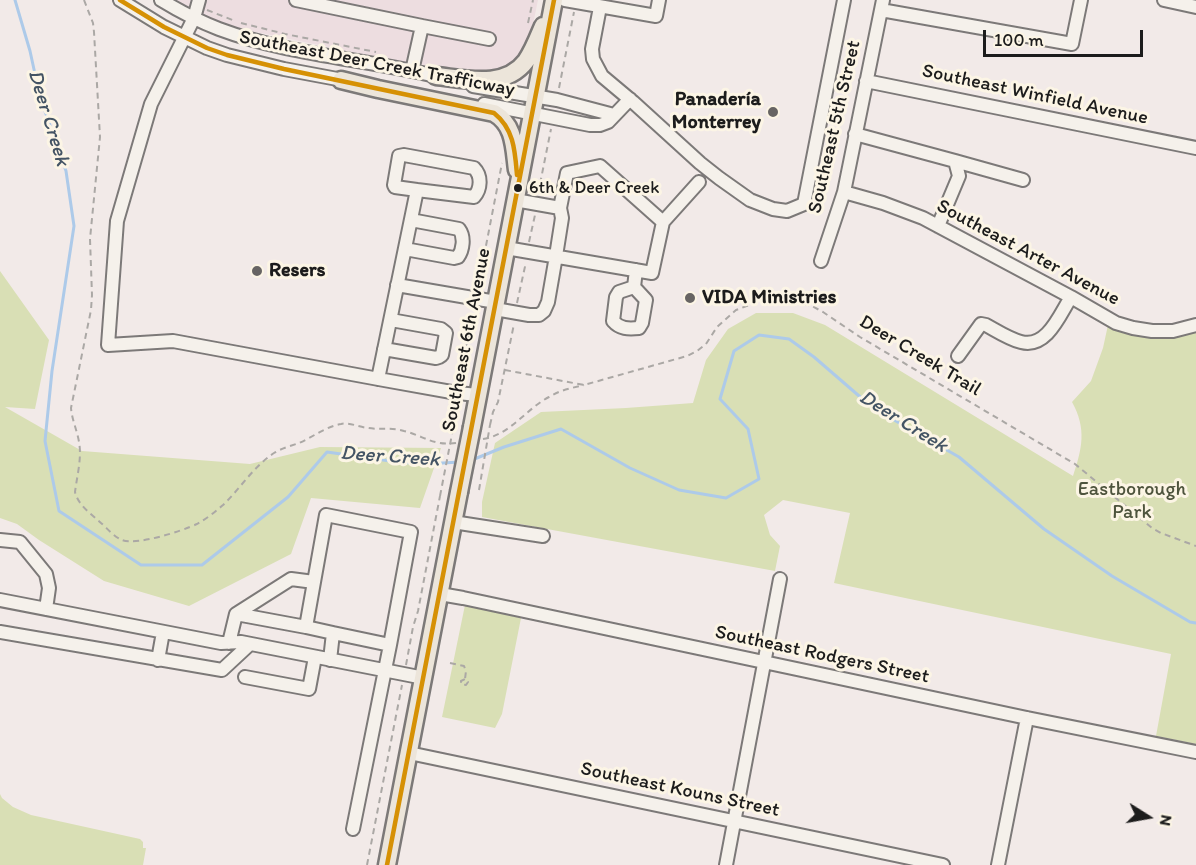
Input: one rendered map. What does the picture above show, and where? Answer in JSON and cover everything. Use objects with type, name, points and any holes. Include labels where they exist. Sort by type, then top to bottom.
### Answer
[{"type":"main road","points":[[436,76],[492,80],[511,74],[526,60],[557,2]]},
{"type":"main road","name":"Southeast 6th Avenue","points":[[387,865],[459,492],[476,433],[478,395],[518,183],[557,2]]},
{"type":"main road","points":[[341,80],[494,113],[504,121],[513,135],[518,183]]},
{"type":"street","name":"Southeast Deer Creek Trafficway","points":[[120,0],[184,38],[246,61],[590,125],[608,122],[614,115],[536,96],[472,86],[412,71],[274,45],[228,32],[194,18],[161,0]]},
{"type":"street","points":[[301,0],[489,39]]},
{"type":"street","points":[[557,2],[656,16],[659,0]]},
{"type":"street","points":[[600,7],[592,50],[593,59],[602,76],[705,167],[750,200],[773,209],[787,211],[804,204],[844,0]]},
{"type":"street","points":[[882,5],[1072,44],[1081,0]]},
{"type":"street","points":[[1164,0],[1196,7]]},
{"type":"street","points":[[198,3],[194,18],[151,104],[117,221],[108,345],[174,341],[478,395]]},
{"type":"street","name":"Southeast 5th Street","points":[[820,261],[843,192],[882,5]]},
{"type":"street","points":[[412,71],[422,26]]},
{"type":"street","name":"Southeast Winfield Avenue","points":[[866,81],[1196,148]]},
{"type":"street","points":[[614,115],[630,99]]},
{"type":"street","points":[[855,134],[1023,180]]},
{"type":"street","points":[[401,154],[474,168],[480,178],[477,195],[474,197],[417,190],[394,185],[401,154]]},
{"type":"street","points":[[938,226],[959,176],[956,161]]},
{"type":"street","points":[[398,285],[476,299],[529,315],[539,315],[544,311],[548,302],[562,218],[560,208],[567,173],[600,166],[663,222]]},
{"type":"street","points":[[506,248],[652,273],[663,222],[699,182]]},
{"type":"street","points":[[378,379],[417,190]]},
{"type":"street","name":"Southeast Arter Avenue","points":[[843,192],[864,197],[922,218],[1116,323],[1162,332],[1196,325]]},
{"type":"street","points":[[515,200],[560,208]]},
{"type":"street","points":[[405,249],[454,258],[460,255],[463,236],[459,229],[411,220]]},
{"type":"street","points":[[633,287],[636,270]]},
{"type":"street","points":[[958,356],[981,324],[1019,342],[1029,343],[1041,340],[1071,297]]},
{"type":"street","points":[[384,349],[436,358],[442,355],[446,333],[444,331],[391,320]]},
{"type":"street","points":[[306,627],[326,515],[411,532],[353,829]]},
{"type":"street","points":[[453,522],[543,536]]},
{"type":"street","points":[[0,540],[20,542],[46,574],[49,588],[46,609]]},
{"type":"street","points":[[230,643],[236,614],[291,579],[314,582]]},
{"type":"street","points":[[726,865],[780,579]]},
{"type":"street","name":"Southeast Rodgers Street","points":[[440,594],[1196,752]]},
{"type":"street","points":[[0,600],[221,643],[240,642],[424,678]]},
{"type":"street","points":[[236,614],[390,645]]},
{"type":"street","points":[[0,632],[222,670],[250,644]]},
{"type":"street","points":[[158,660],[163,632]]},
{"type":"street","points":[[330,660],[333,633]]},
{"type":"street","points":[[245,677],[309,689],[315,657]]},
{"type":"street","points":[[998,865],[1027,718]]},
{"type":"street","name":"Southeast Kouns Street","points":[[409,753],[943,865]]},
{"type":"path","points":[[84,0],[93,22],[100,137],[90,239],[92,310],[72,408],[72,419],[80,453],[75,492],[82,506],[123,541],[152,539],[196,524],[223,505],[252,472],[273,454],[339,424],[394,429],[430,442],[447,444],[458,442]]},
{"type":"path","points":[[528,23],[533,0]]},
{"type":"path","points":[[198,3],[213,13],[250,26],[379,52]]},
{"type":"path","points":[[440,496],[502,163]]},
{"type":"path","name":"Deer Creek Trail","points":[[476,433],[490,438],[507,430],[547,397],[559,392],[687,356],[706,344],[717,327],[736,310],[766,299],[779,298],[812,306],[823,312],[870,343],[1075,464],[1152,528],[1171,538],[1196,546]]},
{"type":"path","name":"Deer Creek Trail","points":[[505,370],[584,385]]},
{"type":"path","points":[[478,490],[490,425]]},
{"type":"path","points":[[450,663],[464,666],[465,679]]},
{"type":"shaded area","points":[[172,0],[538,0],[530,39],[515,64],[486,75],[445,71],[246,30],[195,12]]},
{"type":"green space","points":[[0,271],[49,340],[35,409],[5,407],[82,451],[250,464],[320,447],[441,448],[420,508],[311,498],[291,554],[189,606],[104,581],[17,524],[0,518]]},
{"type":"green space","name":"Eastborough Park","points":[[756,313],[793,313],[825,325],[1073,476],[1082,439],[1080,421],[1072,402],[1091,381],[1103,348],[1108,325],[1144,337],[1177,337],[1196,332],[1196,744],[1156,736],[1171,654],[834,583],[850,513],[783,500],[764,515],[770,535],[780,546],[775,571],[482,517],[482,502],[495,443],[541,412],[693,403],[706,360],[728,329]]},
{"type":"green space","points":[[465,605],[521,618],[502,714],[495,728],[442,717]]},
{"type":"green space","points":[[0,794],[13,807],[31,815],[140,839],[143,842],[143,848],[146,848],[143,865],[0,865]]},
{"type":"waterway","name":"Deer Creek","points":[[15,0],[40,97],[66,171],[74,226],[52,371],[45,441],[59,511],[141,565],[202,565],[288,497],[327,452],[397,462],[426,464],[460,462]]},
{"type":"waterway","name":"Deer Creek","points":[[472,460],[561,429],[630,468],[679,490],[726,498],[759,479],[748,429],[720,399],[734,351],[759,335],[789,339],[814,357],[873,408],[959,457],[1044,529],[1112,576],[1190,622],[1196,623]]},
{"type":"transit line","points":[[120,0],[164,27],[227,55],[494,113],[510,133],[517,175]]},
{"type":"transit line","points":[[387,865],[554,0]]},
{"type":"place","name":"Panadería Monterrey","points":[[773,112]]},
{"type":"place","name":"6th & Deer Creek","points":[[518,188]]},
{"type":"place","name":"Resers","points":[[257,271]]},
{"type":"place","name":"VIDA Ministries","points":[[690,298]]}]
